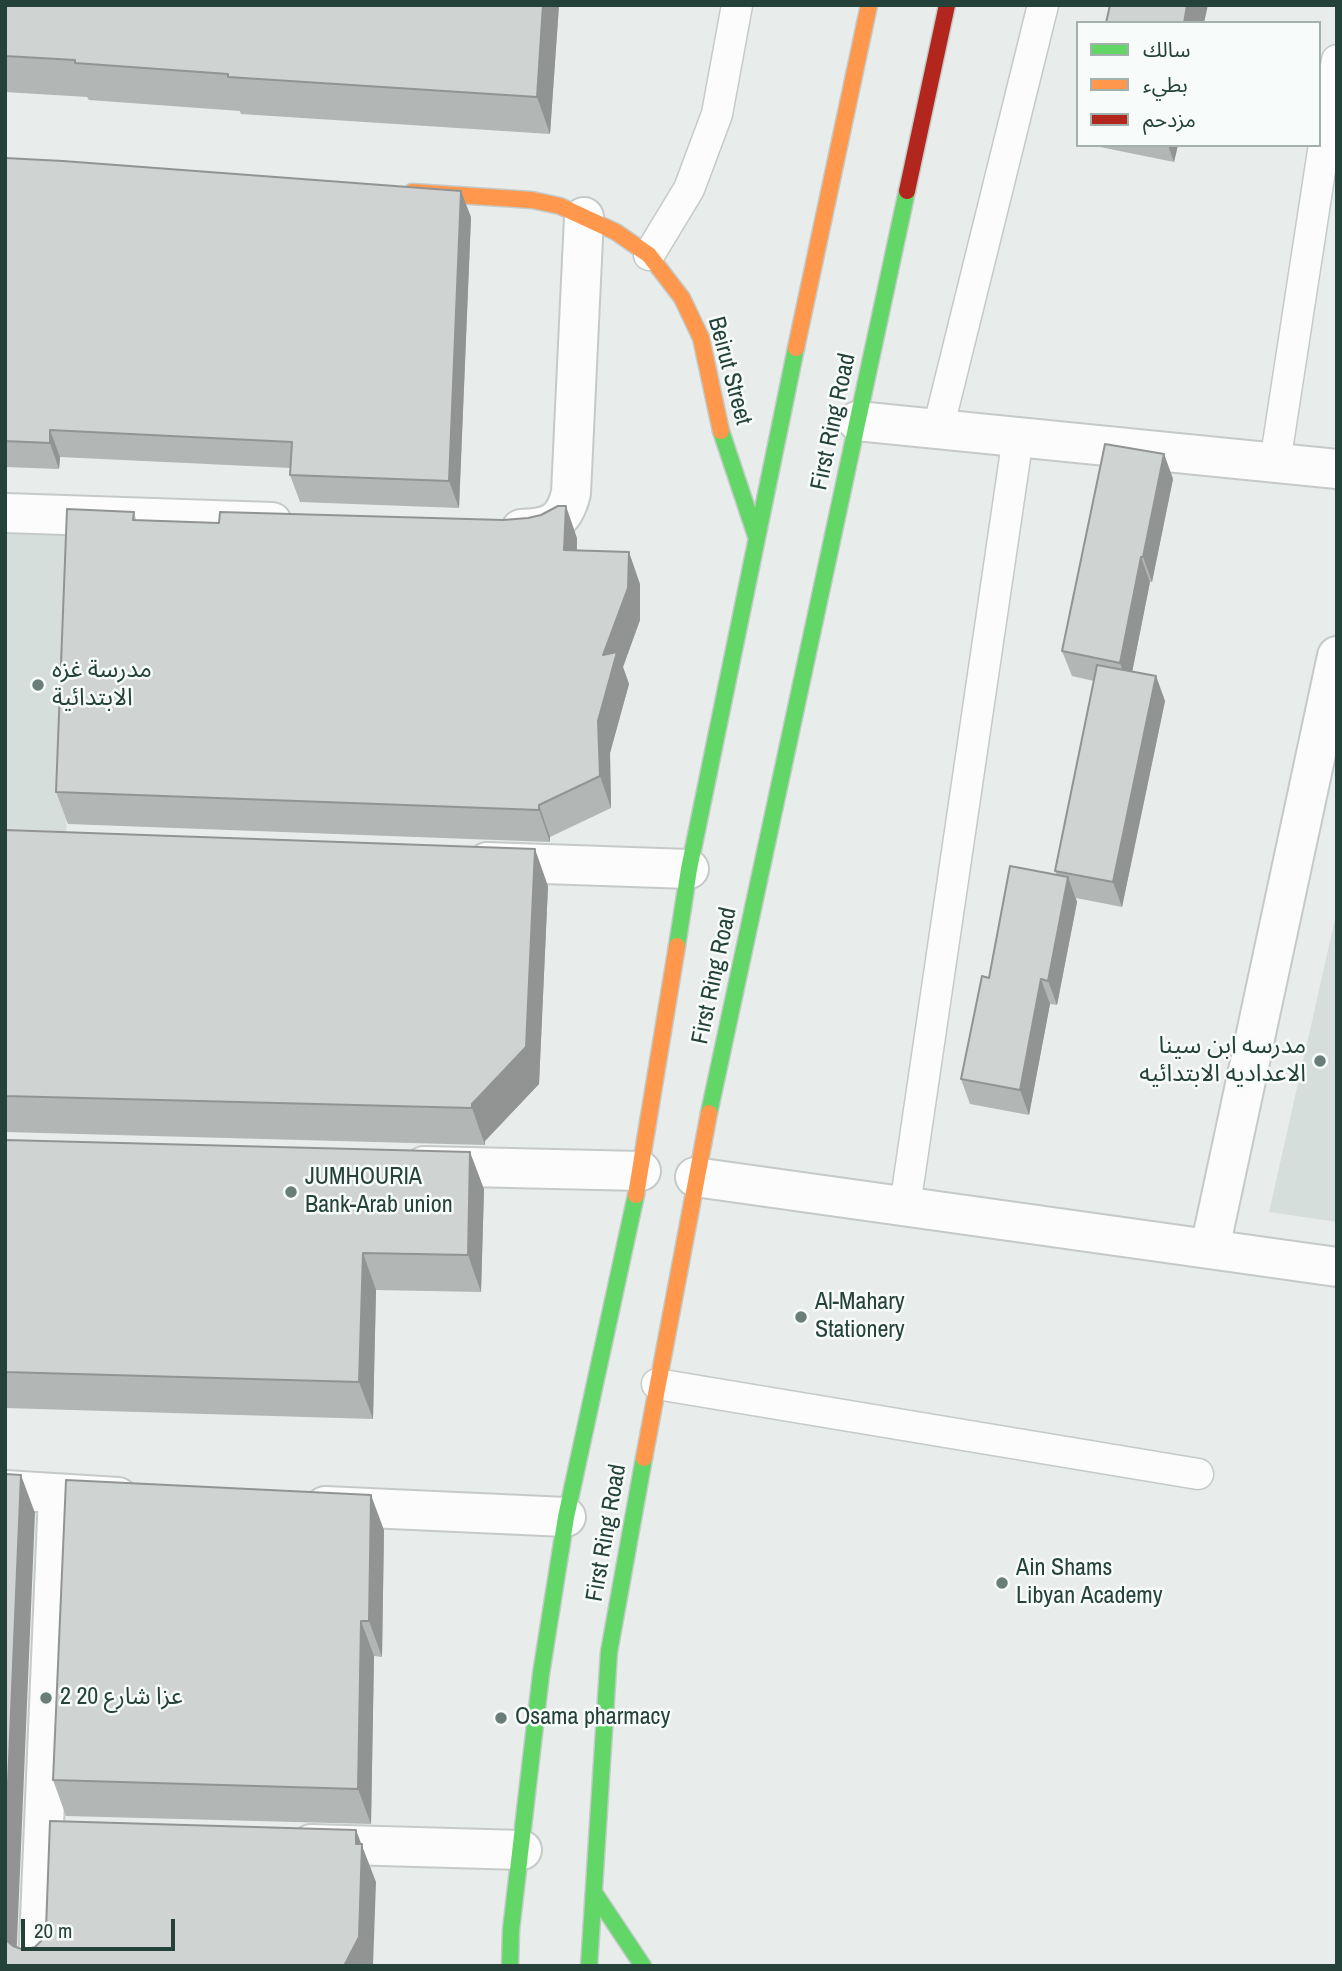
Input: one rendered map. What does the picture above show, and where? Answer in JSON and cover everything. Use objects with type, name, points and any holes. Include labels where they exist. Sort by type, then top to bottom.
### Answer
[{"type":"main road","name":"First Ring Road","points":[[510,1966],[511,1930],[541,1674],[566,1517],[641,1171],[689,869],[756,536],[869,5]]},
{"type":"main road","name":"First Ring Road","points":[[589,1966],[609,1652],[657,1384],[695,1177],[947,5]]},
{"type":"main road","name":"Beirut Street","points":[[392,191],[532,200],[560,206],[617,232],[649,255],[682,298],[701,338],[721,432],[756,536]]},
{"type":"main road","points":[[595,1894],[643,1966]]},
{"type":"main road","points":[[493,1957],[511,1930]]},
{"type":"street","points":[[483,530],[528,529],[550,525],[566,512],[570,493],[584,217]]},
{"type":"street","points":[[858,421],[1337,469]]},
{"type":"street","points":[[5,513],[305,524]]},
{"type":"street","points":[[1210,1248],[1337,656]]},
{"type":"street","points":[[452,861],[689,869]]},
{"type":"street","points":[[391,1165],[641,1171]]},
{"type":"street","points":[[695,1177],[1337,1267]]},
{"type":"street","points":[[5,1490],[154,1498]]},
{"type":"street","points":[[38,1966],[58,1494]]},
{"type":"street","points":[[292,1505],[566,1517]]},
{"type":"street","points":[[43,1837],[84,1838]]},
{"type":"street","points":[[276,1843],[522,1850]]},
{"type":"lane","points":[[649,255],[689,189],[717,114],[737,5]]},
{"type":"lane","points":[[938,429],[1043,5]]},
{"type":"lane","points":[[1275,463],[1337,60]]},
{"type":"lane","points":[[905,1206],[1018,438]]},
{"type":"lane","points":[[657,1384],[1198,1474]]},
{"type":"shaded area","name":"مدرسة غزه الابتدائية","points":[[5,531],[75,533],[66,840],[5,838]]},
{"type":"shaded area","name":"مدرسه ابن سينا الاعداديه الابتدائيه","points":[[1337,910],[1337,1222],[1269,1212]]},
{"type":"building","points":[[5,5],[543,5],[537,97],[228,77],[228,74],[5,56]]},
{"type":"building","points":[[1110,5],[1187,5],[1184,21],[1106,21]]},
{"type":"building","points":[[5,158],[461,191],[449,481],[290,475],[292,442],[50,430],[50,443],[5,441]]},
{"type":"building","points":[[1105,444],[1164,454],[1120,663],[1062,651]]},
{"type":"building","points":[[558,506],[566,506],[564,550],[629,552],[628,588],[603,655],[617,652],[598,721],[600,776],[539,805],[539,810],[56,792],[67,509],[134,512],[133,520],[219,523],[220,512],[503,520],[541,515]]},
{"type":"building","points":[[1097,665],[1156,676],[1113,882],[1055,871]]},
{"type":"building","points":[[5,830],[535,849],[526,1047],[472,1104],[472,1108],[5,1096]]},
{"type":"building","points":[[1010,866],[1068,877],[1048,981],[1041,979],[1020,1090],[961,1079],[982,976],[989,978]]},
{"type":"building","points":[[5,1140],[470,1152],[468,1255],[363,1253],[359,1382],[5,1372]]},
{"type":"building","points":[[5,1474],[21,1475],[5,1855]]},
{"type":"building","points":[[66,1480],[371,1495],[369,1621],[361,1621],[358,1789],[53,1780]]},
{"type":"building","points":[[50,1821],[356,1830],[356,1844],[362,1844],[359,1937],[344,1966],[7,1966],[5,1939],[24,1950],[35,1947],[43,1939],[46,1929]]},
{"type":"traffic: fast","points":[[709,1113],[907,191]]},
{"type":"traffic: fast","points":[[677,946],[689,869],[796,348]]},
{"type":"traffic: fast","points":[[721,431],[756,536]]},
{"type":"traffic: fast","points":[[510,1966],[511,1930],[541,1674],[566,1517],[636,1195]]},
{"type":"traffic: fast","points":[[589,1966],[609,1652],[644,1458]]},
{"type":"traffic: fast","points":[[595,1894],[643,1966]]},
{"type":"traffic: slow","points":[[796,348],[869,5]]},
{"type":"traffic: slow","points":[[412,192],[532,200],[560,206],[616,232],[649,255],[682,298],[701,338],[721,431]]},
{"type":"traffic: slow","points":[[636,1195],[677,946]]},
{"type":"traffic: slow","points":[[644,1458],[709,1113]]},
{"type":"traffic: jam","points":[[907,191],[947,5]]},
{"type":"place","name":"مدرسة غزه الابتدائية","points":[[38,685]]},
{"type":"place","name":"مدرسه ابن سينا الاعداديه الابتدائيه","points":[[1320,1061]]},
{"type":"place","name":"JUMHOURIA Bank-Arab union","points":[[291,1192]]},
{"type":"place","name":"Al-Mahary Stationery","points":[[801,1317]]},
{"type":"place","name":"Ain Shams Libyan Academy","points":[[1002,1583]]},
{"type":"place","name":"عزا شارع 20 2","points":[[46,1698]]},
{"type":"place","name":"Osama pharmacy","points":[[501,1718]]}]
